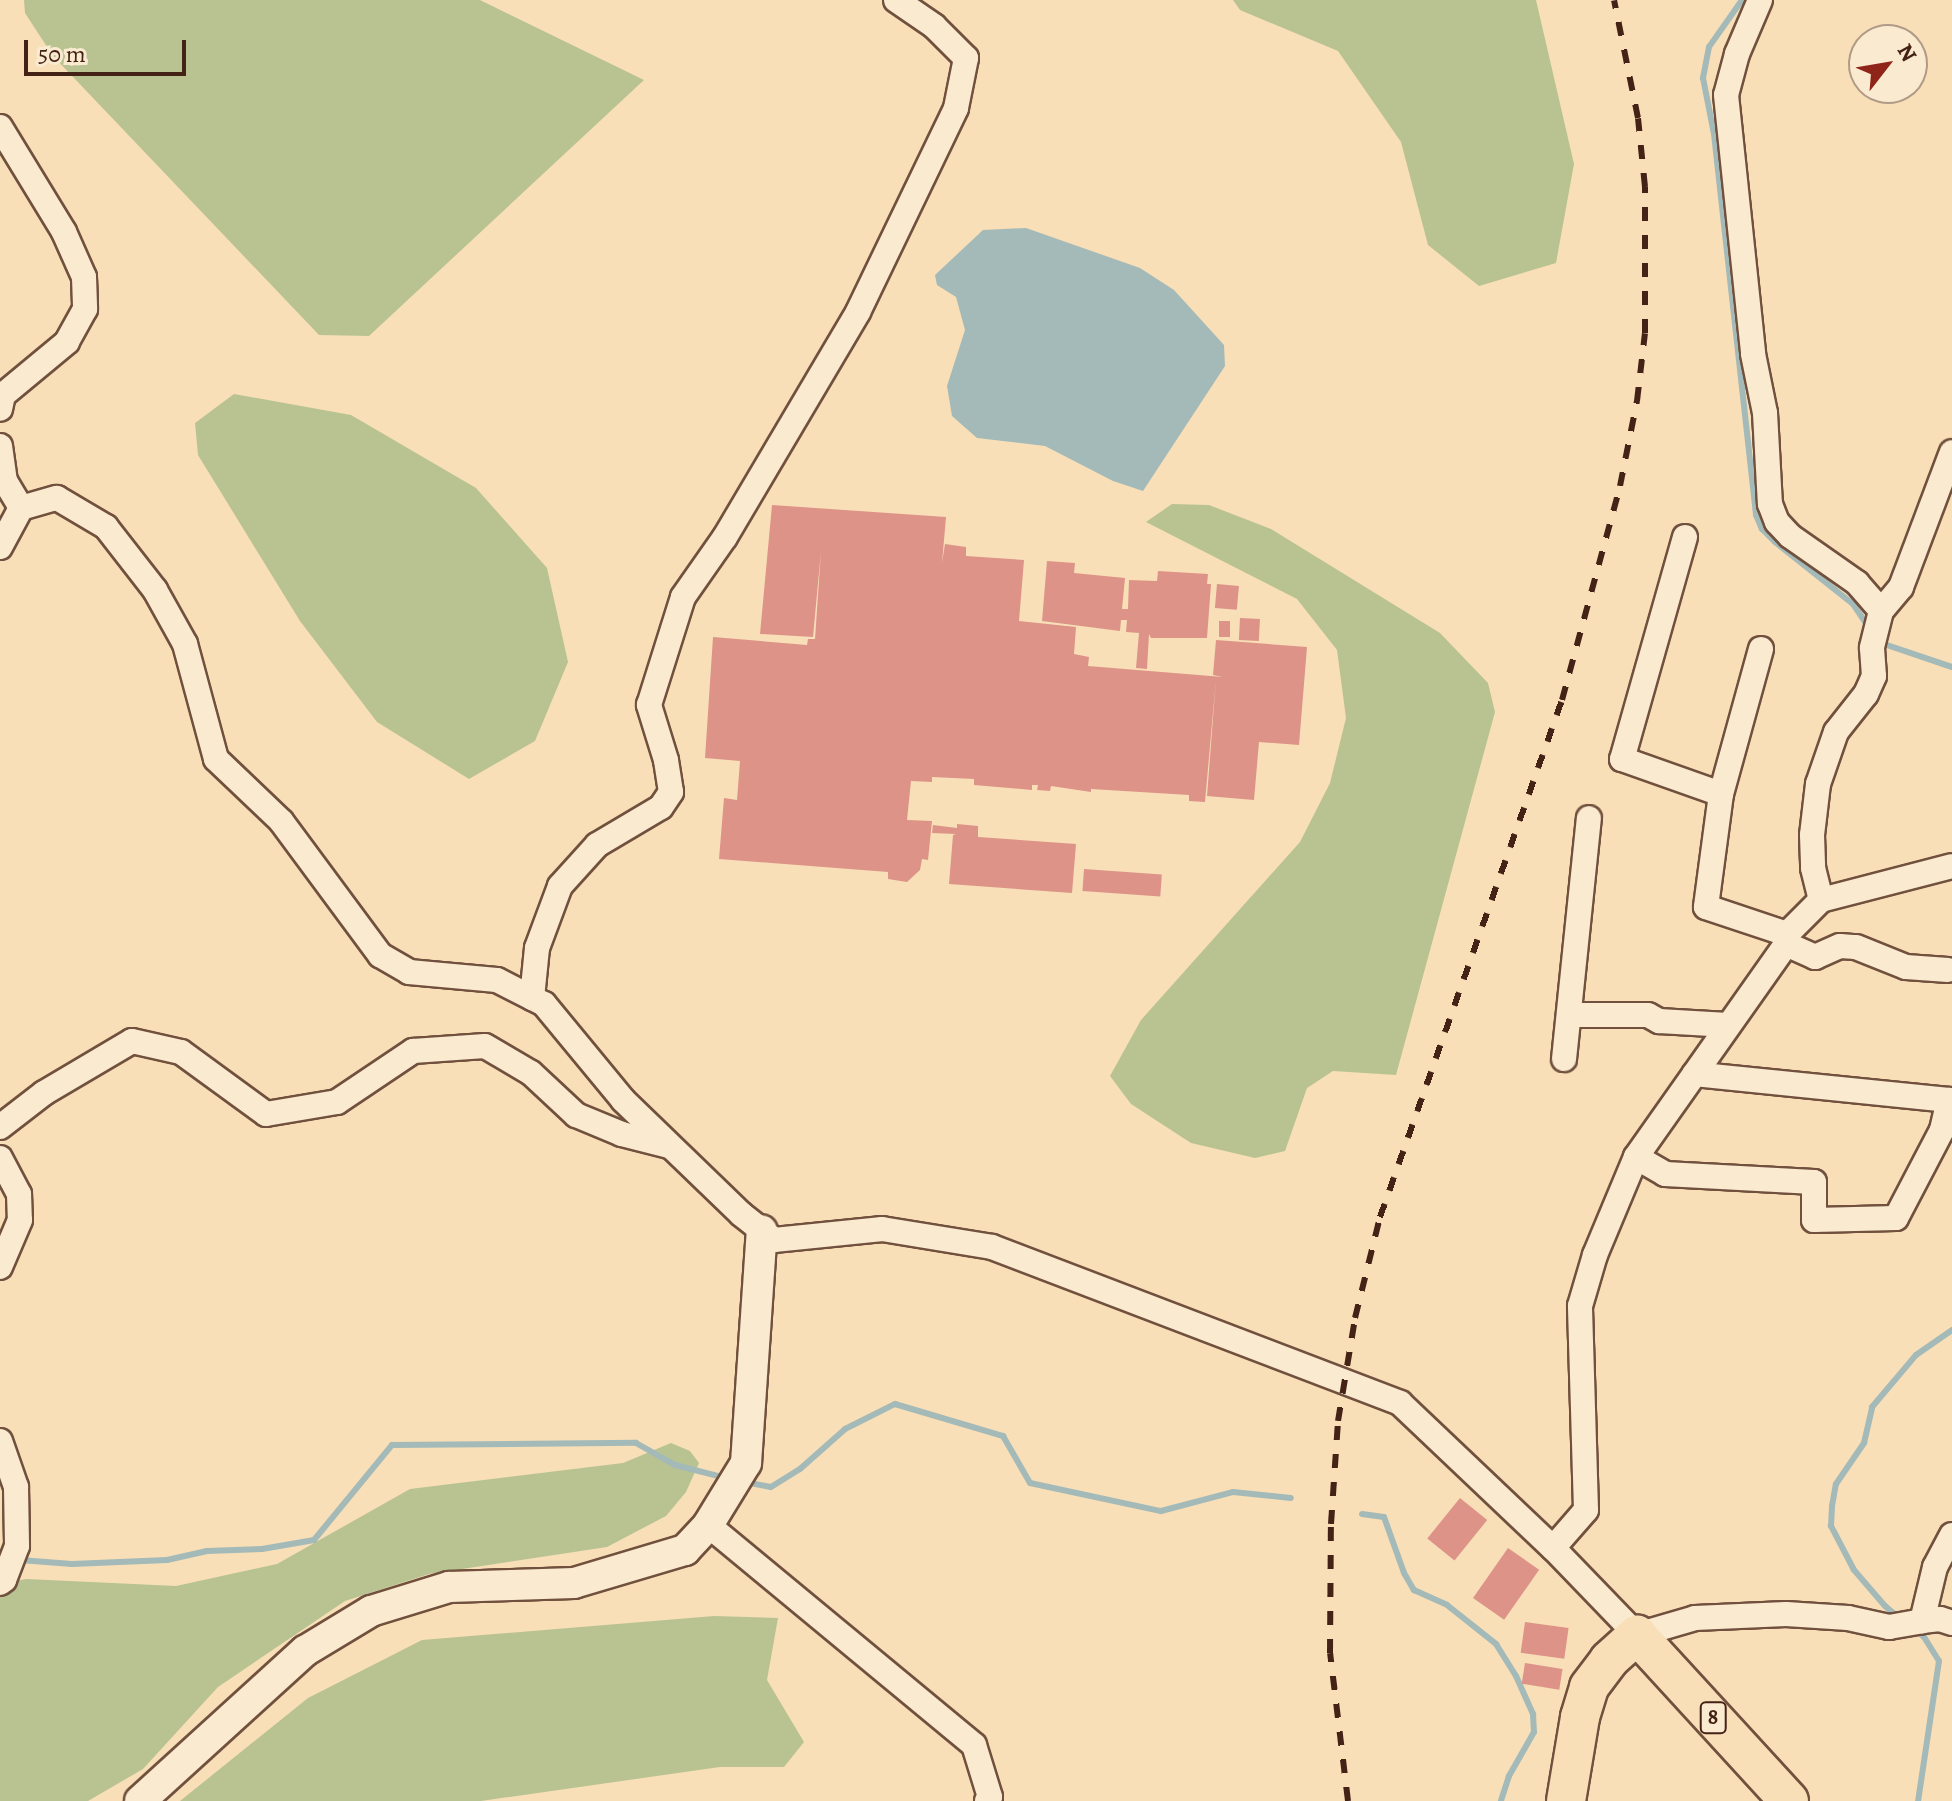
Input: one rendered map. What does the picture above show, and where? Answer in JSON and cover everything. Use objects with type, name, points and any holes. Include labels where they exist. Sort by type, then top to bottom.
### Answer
[{"type":"main road","points":[[1566,1801],[1589,1687],[1609,1660],[1637,1635]]},
{"type":"main road","name":"8","points":[[1637,1635],[1789,1801]]},
{"type":"street","points":[[532,998],[537,948],[560,886],[597,845],[661,807],[671,792],[666,760],[649,705],[683,597],[725,537],[858,312],[956,108],[966,58],[934,26],[896,0]]},
{"type":"street","points":[[1760,0],[1737,54],[1726,95],[1753,354],[1765,413],[1770,504],[1777,522],[1790,536],[1857,583],[1880,615]]},
{"type":"street","points":[[0,127],[64,232],[84,277],[85,309],[67,342],[3,395],[0,409]]},
{"type":"street","points":[[0,446],[5,481],[21,508]]},
{"type":"street","points":[[1821,900],[1813,868],[1812,835],[1818,784],[1836,732],[1866,694],[1874,676],[1872,648],[1880,615],[1901,587],[1952,452]]},
{"type":"street","points":[[0,547],[21,508],[57,498],[73,504],[106,527],[155,590],[185,644],[216,759],[281,821],[380,955],[409,972],[497,980],[544,1004],[623,1100],[774,1240],[882,1229],[992,1247],[1400,1403],[1553,1548],[1637,1635],[1711,1617],[1786,1614],[1848,1618],[1889,1627],[1940,1619],[1952,1623]]},
{"type":"street","points":[[1685,537],[1622,759],[1721,794]]},
{"type":"street","points":[[1761,649],[1721,794],[1706,907],[1786,939],[1815,957],[1840,946],[1856,947],[1906,967],[1948,970]]},
{"type":"street","points":[[1564,1059],[1589,818]]},
{"type":"street","points":[[1553,1548],[1586,1510],[1580,1306],[1595,1255],[1636,1157],[1786,939],[1821,900],[1952,866]]},
{"type":"street","points":[[1569,1015],[1648,1015],[1659,1021],[1728,1025]]},
{"type":"street","points":[[0,1127],[44,1093],[132,1041],[181,1052],[266,1114],[337,1102],[413,1051],[485,1046],[531,1073],[576,1115],[622,1134],[671,1146]]},
{"type":"street","points":[[1636,1157],[1665,1174],[1814,1182],[1814,1220],[1896,1218],[1942,1130],[1949,1100],[1694,1074]]},
{"type":"street","points":[[0,1158],[19,1194],[20,1220],[0,1267]]},
{"type":"street","points":[[140,1801],[305,1651],[371,1611],[449,1587],[574,1583],[685,1550],[708,1525],[746,1463],[762,1231]]},
{"type":"street","points":[[0,1441],[16,1487],[17,1546],[0,1583]]},
{"type":"street","points":[[708,1525],[974,1745],[990,1797],[987,1801]]},
{"type":"street","points":[[1922,1621],[1935,1567],[1952,1535]]},
{"type":"green space","points":[[24,0],[480,0],[644,80],[369,336],[319,335],[53,56],[25,13]]},
{"type":"green space","points":[[1233,0],[1536,0],[1574,164],[1556,263],[1479,286],[1428,245],[1401,142],[1338,51],[1240,10]]},
{"type":"green space","points":[[234,394],[351,415],[476,488],[547,568],[568,662],[535,741],[469,779],[377,722],[300,621],[198,455],[195,423]]},
{"type":"green space","points":[[1172,504],[1209,505],[1271,529],[1440,633],[1488,683],[1495,712],[1396,1075],[1333,1071],[1307,1088],[1285,1151],[1255,1158],[1191,1143],[1131,1104],[1110,1076],[1141,1020],[1300,842],[1330,783],[1346,718],[1337,650],[1297,599],[1146,522]]},
{"type":"green space","points":[[671,1443],[690,1451],[699,1463],[686,1492],[666,1516],[607,1547],[429,1574],[345,1601],[218,1687],[143,1769],[88,1801],[0,1801],[0,1583],[27,1579],[176,1586],[277,1564],[410,1489],[623,1463]]},
{"type":"green space","points":[[714,1616],[778,1618],[767,1680],[804,1742],[784,1767],[720,1767],[481,1801],[180,1801],[308,1698],[422,1640]]},
{"type":"water","points":[[1026,228],[1140,268],[1174,290],[1224,345],[1225,366],[1143,491],[1113,481],[1045,446],[977,438],[952,416],[947,386],[965,330],[956,297],[937,285],[935,275],[983,230]]},
{"type":"building","points":[[772,505],[946,517],[942,563],[945,544],[966,547],[966,556],[1024,560],[1019,621],[1076,627],[1074,654],[1089,657],[1088,666],[1223,677],[1213,675],[1216,640],[1307,647],[1299,745],[1259,742],[1254,800],[1207,796],[1216,679],[1205,802],[1189,801],[1189,795],[1091,789],[1091,792],[1051,786],[1050,791],[1037,790],[1038,785],[1032,785],[1032,790],[974,785],[974,779],[932,777],[932,782],[911,781],[907,820],[932,821],[928,860],[922,859],[920,870],[907,882],[888,879],[888,872],[719,859],[724,798],[737,800],[740,761],[705,758],[713,637],[807,645],[808,639],[815,639],[821,551],[813,637],[760,634]]},
{"type":"building","points":[[1047,561],[1075,563],[1074,573],[1125,578],[1122,609],[1128,609],[1129,580],[1157,581],[1158,571],[1208,574],[1207,584],[1211,584],[1207,638],[1151,638],[1149,634],[1147,669],[1136,668],[1139,633],[1126,632],[1127,620],[1121,620],[1120,631],[1042,621]]},
{"type":"building","points":[[1217,584],[1239,586],[1237,610],[1215,608]]},
{"type":"building","points":[[1240,618],[1260,619],[1259,641],[1239,640]]},
{"type":"building","points":[[1219,621],[1230,621],[1230,637],[1219,637]]},
{"type":"building","points":[[957,824],[978,826],[978,837],[1076,844],[1072,893],[949,884],[953,835],[956,834],[932,833],[933,825],[957,828]]},
{"type":"building","points":[[1084,869],[1162,874],[1160,896],[1082,891]]},
{"type":"building","points":[[1460,1498],[1487,1520],[1454,1560],[1427,1538]]},
{"type":"building","points":[[1508,1548],[1539,1570],[1504,1620],[1473,1598]]},
{"type":"building","points":[[1525,1622],[1569,1628],[1564,1659],[1521,1653]]},
{"type":"building","points":[[1525,1663],[1563,1669],[1559,1690],[1522,1684]]},
{"type":"waterway","points":[[1742,0],[1709,47],[1703,78],[1714,134],[1756,515],[1762,529],[1853,604],[1869,628]]},
{"type":"waterway","points":[[1881,643],[1952,667]]},
{"type":"waterway","points":[[1899,1618],[1854,1570],[1831,1526],[1836,1484],[1864,1443],[1872,1407],[1916,1355],[1952,1330]]},
{"type":"waterway","points":[[745,1482],[771,1487],[800,1469],[845,1429],[895,1404],[1003,1436],[1030,1483],[1161,1511],[1233,1492],[1291,1498]]},
{"type":"waterway","points":[[20,1560],[72,1564],[167,1560],[207,1551],[262,1549],[314,1540],[392,1445],[636,1443],[675,1465],[726,1478]]},
{"type":"waterway","points":[[1362,1514],[1384,1517],[1404,1573],[1414,1590],[1447,1605],[1496,1644],[1516,1676],[1533,1714],[1534,1732],[1509,1776],[1501,1801]]},
{"type":"waterway","points":[[1915,1629],[1939,1661],[1918,1801]]},
{"type":"railway","points":[[1348,1801],[1330,1653],[1331,1524],[1338,1421],[1355,1318],[1380,1217],[1562,700],[1620,486],[1637,401],[1645,333],[1645,187],[1638,118],[1614,0]]}]
